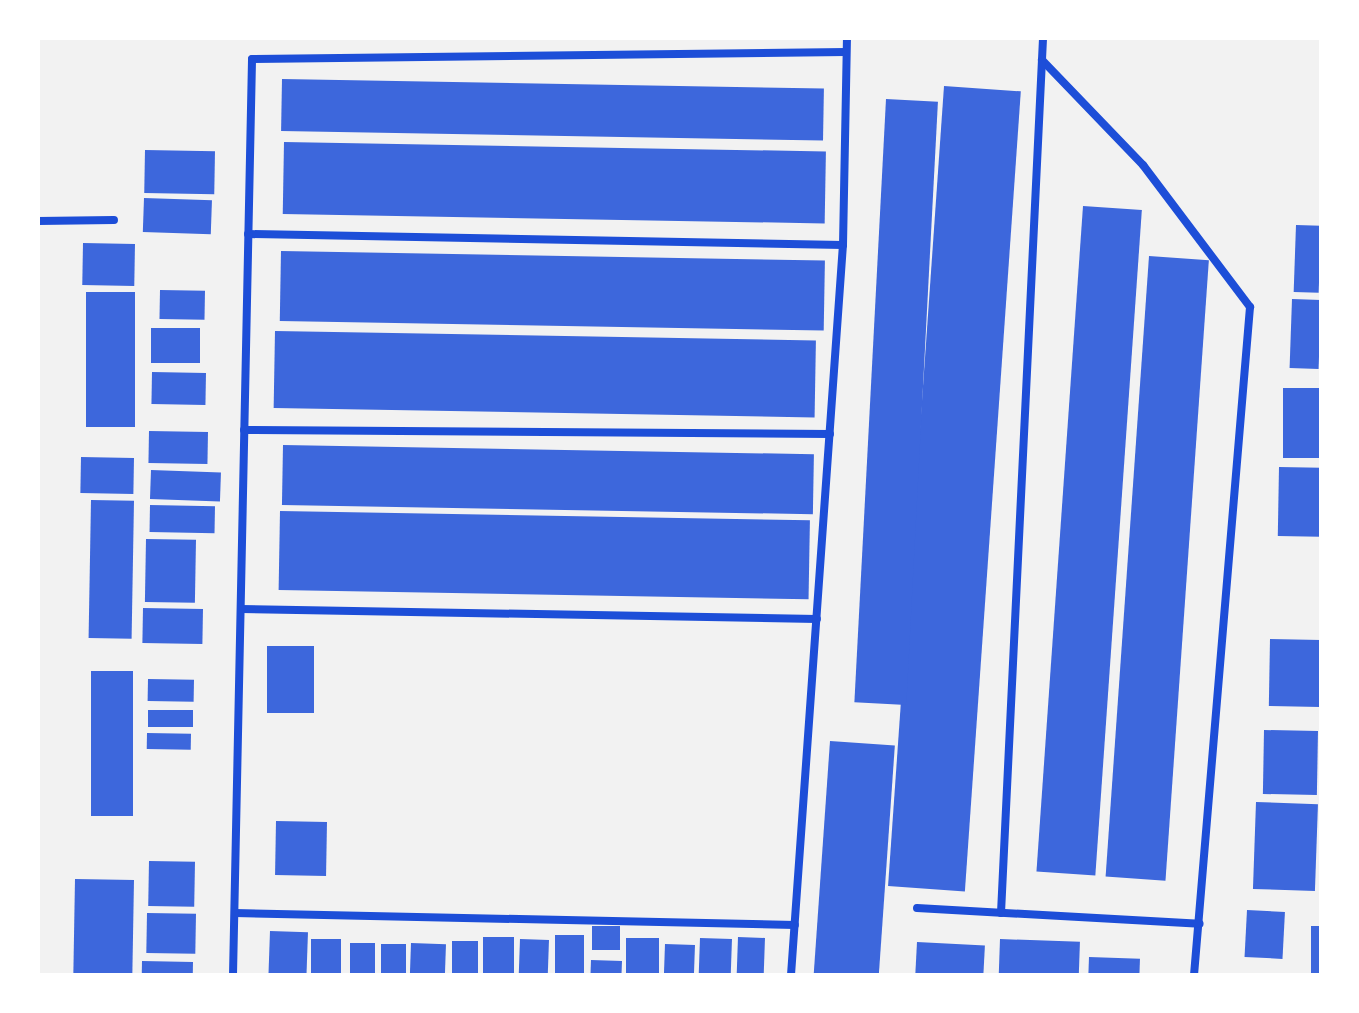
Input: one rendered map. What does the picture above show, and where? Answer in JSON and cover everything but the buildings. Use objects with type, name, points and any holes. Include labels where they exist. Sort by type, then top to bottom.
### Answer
[{"type":"street","points":[[791,975],[843,245],[847,38]]},
{"type":"street","points":[[1001,913],[1043,38]]},
{"type":"street","points":[[233,975],[252,59],[846,52]]},
{"type":"street","points":[[1042,60],[1143,165],[1250,307],[1194,975]]},
{"type":"street","points":[[38,221],[114,220]]},
{"type":"street","points":[[248,234],[843,245]]},
{"type":"street","points":[[244,430],[830,434]]},
{"type":"street","points":[[241,609],[817,619]]},
{"type":"street","points":[[917,908],[1200,924]]},
{"type":"street","points":[[235,913],[795,925]]}]
